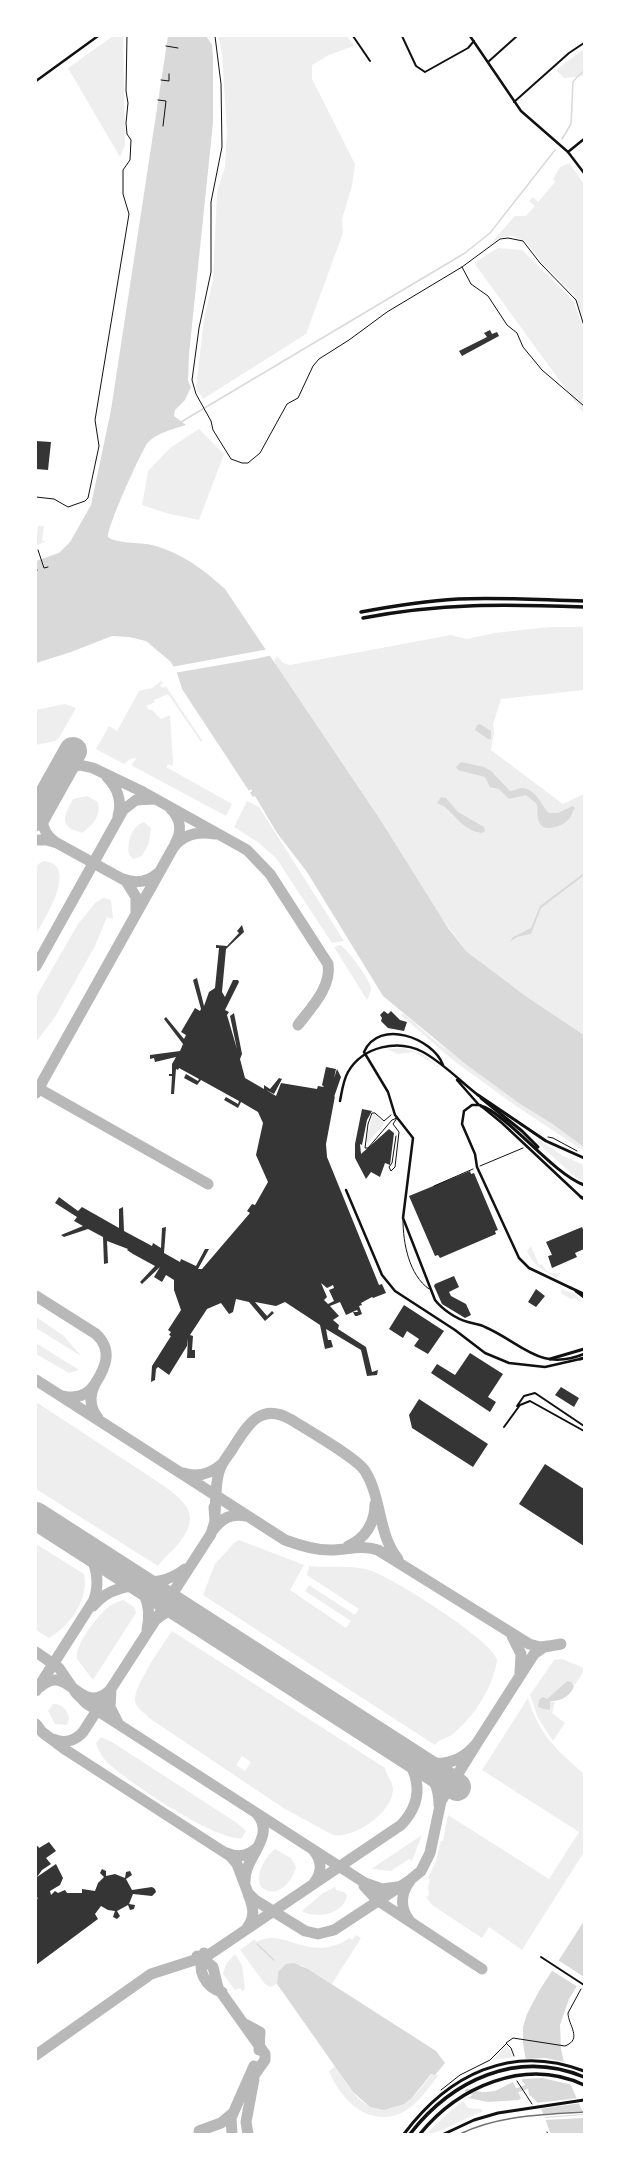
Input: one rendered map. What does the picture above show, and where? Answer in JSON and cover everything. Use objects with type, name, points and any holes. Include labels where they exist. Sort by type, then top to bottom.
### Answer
[{"type":"highway","points":[[361,612],[441,600],[510,599],[584,602]]},
{"type":"highway","points":[[362,618],[436,607],[510,604],[584,607]]},
{"type":"highway","points":[[410,2134],[433,2109],[459,2088],[478,2077],[497,2070],[532,2067],[571,2072],[584,2077]]},
{"type":"highway","points":[[420,2134],[438,2114],[482,2085],[509,2077],[550,2076],[584,2085]]},
{"type":"main road","points":[[478,1095],[527,1135],[547,1157]]},
{"type":"main road","points":[[478,1095],[546,1141],[584,1158]]},
{"type":"main road","points":[[480,1106],[489,1109],[511,1126],[568,1176],[584,1185]]},
{"type":"main road","points":[[571,1288],[584,1294]]},
{"type":"main road","points":[[571,1288],[584,1297]]},
{"type":"main road","points":[[550,1359],[584,1349]]},
{"type":"main road","points":[[404,2134],[429,2105],[461,2080],[495,2065],[519,2061],[542,2061],[566,2065],[584,2071]]},
{"type":"main road","points":[[444,2134],[474,2120],[528,2107],[582,2100]]},
{"type":"street","points":[[36,80],[98,36]]},
{"type":"street","points":[[353,36],[370,61]]},
{"type":"street","points":[[402,36],[416,66],[422,72],[425,72],[468,48],[474,41]]},
{"type":"street","points":[[470,36],[514,102],[526,117],[568,152],[584,173]]},
{"type":"street","points":[[488,62],[517,36]]},
{"type":"street","points":[[514,102],[569,53],[584,42]]},
{"type":"street","points":[[568,152],[584,140]]},
{"type":"street","points":[[583,1199],[511,1131],[480,1106],[424,1045],[401,1034],[387,1033],[366,1047],[364,1054],[386,1088],[397,1118],[412,1134],[414,1140],[403,1218],[432,1292],[443,1308],[465,1321],[487,1328],[532,1354],[550,1359],[575,1357],[584,1354]]},
{"type":"street","points":[[340,1101],[348,1073],[360,1058],[372,1050],[391,1045],[413,1048],[443,1065]]},
{"type":"street","points":[[453,1075],[478,1095]]},
{"type":"street","points":[[480,1106],[472,1105],[465,1109],[462,1117],[463,1127],[475,1154],[478,1167],[519,1258],[529,1268],[571,1288]]},
{"type":"street","points":[[346,1190],[382,1275],[395,1291],[492,1357],[509,1364],[531,1367],[550,1367],[582,1359]]},
{"type":"street","points":[[504,1427],[524,1396],[534,1393],[584,1426]]},
{"type":"street","points":[[516,1409],[524,1402],[533,1402],[584,1431]]},
{"type":"street","points":[[541,1957],[584,1985]]},
{"type":"lane","points":[[391,1115],[384,1121],[375,1113],[372,1114],[368,1124],[365,1148],[368,1148],[392,1120],[397,1118]]},
{"type":"lane","points":[[397,1118],[393,1125],[398,1131]]},
{"type":"lane","points":[[396,1136],[392,1164],[389,1167],[392,1171],[395,1167],[398,1131],[399,1127],[403,1126]]},
{"type":"lane","points":[[403,1218],[404,1245],[420,1282],[432,1292]]},
{"type":"path","points":[[36,497],[54,499],[68,507],[85,501],[88,498],[98,450],[95,423],[129,214],[123,194],[123,170],[130,160],[131,140],[127,134],[126,123],[128,103],[126,91],[127,36]]},
{"type":"path","points":[[215,36],[221,84],[222,147],[211,202],[211,272],[199,328],[194,376],[192,380],[213,430],[231,459],[236,462],[248,463],[260,454],[287,404],[298,398],[313,366],[319,359],[349,340],[387,312],[462,267],[500,239],[508,238],[523,241],[540,263],[576,300],[584,326]]},
{"type":"path","points":[[166,46],[178,48]]},
{"type":"path","points":[[169,74],[169,84]]},
{"type":"path","points":[[161,80],[169,82]]},
{"type":"path","points":[[158,100],[166,101],[163,126]]},
{"type":"path","points":[[462,267],[471,284],[488,296],[507,325],[517,333],[523,347],[542,370],[584,406]]},
{"type":"path","points":[[38,550],[44,568],[48,567]]},
{"type":"path","points":[[546,1138],[553,1138],[578,1151]]},
{"type":"path","points":[[434,1186],[526,1146]]},
{"type":"path","points":[[514,2056],[511,2048],[506,2043],[510,2039],[517,2038],[565,2046],[572,2042],[575,2036],[569,2020],[569,2010],[581,1989]]},
{"type":"path","points":[[517,2081],[526,2097],[533,2105]]},
{"type":"shaded area","points":[[113,36],[123,36],[125,145],[120,157],[68,68]]},
{"type":"shaded area","points":[[168,36],[206,36],[212,45],[213,56],[213,123],[189,354],[188,381],[191,387],[185,400],[175,410],[174,416],[186,425],[160,434],[150,440],[147,444],[131,475],[118,506],[108,537],[122,542],[152,545],[173,552],[192,562],[225,589],[381,821],[448,928],[466,951],[527,997],[584,1035],[584,1147],[551,1123],[520,1104],[463,1062],[383,996],[307,872],[277,833],[255,796],[253,797],[250,793],[252,791],[251,789],[249,791],[182,689],[177,673],[171,662],[146,641],[129,637],[112,636],[71,652],[36,663],[36,561],[59,553],[70,542],[91,505],[111,410]]},
{"type":"shaded area","points":[[218,36],[347,36],[354,46],[329,55],[312,65],[312,79],[355,164],[352,186],[342,219],[343,233],[306,334],[203,399],[196,388],[204,319],[213,280],[217,192],[225,167],[227,133],[222,53]]},
{"type":"shaded area","points":[[584,49],[584,76],[564,78],[556,70]]},
{"type":"shaded area","points":[[570,164],[584,184],[584,323],[574,295],[542,263],[526,242],[513,236],[501,237],[490,244],[515,216],[526,216],[535,206],[529,201],[533,197],[538,202],[555,182],[553,179],[560,167]]},
{"type":"shaded area","points":[[498,248],[522,250],[573,300],[584,331],[584,414],[474,263]]},
{"type":"shaded area","points":[[199,429],[224,454],[199,520],[166,513],[142,505],[148,471],[170,448]]},
{"type":"shaded area","points":[[38,526],[44,526],[42,541],[46,541],[36,546]]},
{"type":"shaded area","points":[[550,627],[584,627],[584,690],[501,699],[493,724],[494,732],[491,750],[563,804],[584,794],[584,1035],[527,997],[466,951],[432,905],[380,821],[278,671],[274,659],[278,657],[283,663],[290,665],[451,635],[467,639],[494,633]]},
{"type":"shaded area","points":[[161,681],[163,683],[160,686],[163,688],[166,686],[202,740],[201,742],[168,694],[154,700],[155,702],[146,706],[161,719],[170,715],[173,764],[172,766],[168,764],[166,767],[232,804],[226,816],[131,765],[137,758],[130,759],[124,764],[96,749],[109,726],[117,731],[139,691],[152,688]]},
{"type":"shaded area","points":[[65,704],[76,708],[59,738],[55,741],[36,745],[36,710]]},
{"type":"shaded area","points":[[480,724],[491,731],[491,739],[488,739],[475,730],[477,725]]},
{"type":"shaded area","points":[[461,762],[484,767],[491,771],[510,791],[522,788],[531,791],[549,813],[558,813],[573,806],[575,808],[570,818],[564,823],[551,828],[543,827],[538,820],[537,804],[526,795],[509,799],[499,789],[490,787],[485,777],[458,770],[456,767]]},
{"type":"shaded area","points":[[87,796],[98,802],[99,807],[95,820],[90,827],[82,833],[68,827],[65,819],[73,799]]},
{"type":"shaded area","points":[[441,797],[446,798],[458,812],[484,827],[485,831],[482,833],[475,831],[461,823],[445,807],[437,803]]},
{"type":"shaded area","points":[[247,801],[259,807],[344,941],[332,943],[276,858],[259,843],[234,827]]},
{"type":"shaded area","points":[[144,822],[151,828],[149,843],[142,856],[133,859],[129,854],[129,839],[136,827]]},
{"type":"shaded area","points":[[43,861],[54,864],[59,871],[59,881],[57,893],[52,905],[36,934],[36,866]]},
{"type":"shaded area","points":[[584,873],[583,876],[541,908],[531,934],[517,937],[510,942],[513,937],[531,928],[540,906]]},
{"type":"shaded area","points":[[103,898],[111,900],[113,919],[107,917],[95,946],[55,1017],[36,1042],[36,997],[78,924],[95,903]]},
{"type":"shaded area","points":[[340,945],[353,958],[370,984],[371,990],[367,1000],[334,947]]},
{"type":"shaded area","points":[[403,1013],[433,1039],[520,1104],[551,1123],[584,1147],[584,1151],[516,1106],[454,1061],[401,1015]]},
{"type":"shaded area","points":[[403,1048],[423,1054],[439,1067],[414,1052],[398,1054],[387,1049]]},
{"type":"shaded area","points":[[373,1114],[375,1114],[384,1124],[368,1144],[366,1140]]},
{"type":"shaded area","points":[[539,1140],[563,1156],[584,1165],[584,1182],[574,1176],[538,1143]]},
{"type":"shaded area","points":[[531,1246],[539,1265],[542,1264],[549,1272],[560,1273],[557,1278],[536,1264],[527,1251]]},
{"type":"shaded area","points":[[562,1289],[576,1295],[584,1303],[575,1298],[571,1299],[561,1293]]},
{"type":"shaded area","points":[[36,1317],[64,1336],[81,1356],[36,1328]]},
{"type":"shaded area","points":[[36,1343],[79,1370],[69,1373],[36,1354]]},
{"type":"shaded area","points":[[36,1402],[164,1486],[186,1506],[190,1522],[186,1532],[158,1566],[36,1489]]},
{"type":"shaded area","points":[[239,1540],[304,1565],[290,1590],[346,1628],[351,1621],[305,1591],[309,1585],[355,1615],[359,1609],[307,1575],[309,1566],[363,1568],[369,1570],[418,1596],[461,1625],[492,1651],[497,1660],[492,1680],[475,1710],[453,1734],[439,1741],[435,1745],[203,1595],[215,1564],[235,1542]]},
{"type":"shaded area","points":[[36,1544],[84,1574],[85,1584],[81,1603],[64,1627],[49,1638],[36,1630]]},
{"type":"shaded area","points":[[123,1600],[134,1607],[136,1613],[93,1680],[77,1659],[79,1647],[82,1640],[100,1615],[113,1604]]},
{"type":"shaded area","points":[[172,1631],[385,1768],[393,1790],[391,1799],[386,1807],[370,1823],[361,1829],[342,1835],[333,1835],[285,1809],[149,1718],[137,1706],[135,1701],[136,1695],[143,1676]],"holes":[[[242,1756],[251,1762],[245,1771],[236,1765]]]},
{"type":"shaded area","points":[[562,1659],[584,1668],[584,1671],[575,1685],[567,1681],[538,1707],[547,1710],[550,1706],[550,1701],[555,1702],[552,1713],[565,1723],[553,1741],[538,1718],[530,1695],[554,1660]]},
{"type":"shaded area","points":[[567,1681],[571,1682],[574,1686],[573,1690],[565,1698],[550,1701],[550,1709],[547,1710],[538,1707],[539,1700],[543,1697],[547,1699]]},
{"type":"shaded area","points":[[528,1698],[532,1711],[543,1732],[557,1749],[584,1774],[584,1852],[522,1950],[489,1927],[482,1938],[432,1905],[426,1897],[429,1895],[428,1887],[430,1880],[428,1878],[436,1861],[441,1841],[443,1841],[448,1815],[549,1879],[579,1832],[482,1770]]},
{"type":"shaded area","points":[[53,1704],[62,1706],[66,1710],[69,1719],[67,1725],[55,1724],[48,1711]]},
{"type":"shaded area","points":[[101,1737],[112,1742],[237,1823],[246,1831],[242,1838],[230,1837],[193,1821],[172,1809],[117,1771],[102,1756],[98,1748],[96,1743]]},
{"type":"shaded area","points":[[422,1835],[412,1861],[409,1859],[391,1871],[371,1869]]},
{"type":"shaded area","points":[[275,1849],[291,1858],[296,1867],[291,1878],[283,1888],[273,1891],[261,1887],[259,1877],[262,1866],[271,1852]]},
{"type":"shaded area","points":[[335,1887],[336,1890],[344,1892],[347,1895],[345,1902],[341,1907],[329,1914],[322,1915],[315,1915],[302,1911],[323,1893]]},
{"type":"shaded area","points":[[584,1921],[584,1975],[569,1999],[560,2025],[561,2049],[567,2076],[584,2115],[584,2134],[551,2134],[540,2107],[529,2095],[528,2088],[522,2081],[526,2061],[523,2043],[523,2027],[527,2014],[539,1991]]},
{"type":"shaded area","points":[[356,1935],[361,1938],[332,1984],[301,1965],[278,1972],[277,1984],[270,1987],[265,1984],[240,1950],[255,1939],[256,1942],[267,1938],[277,1938],[309,1947],[322,1948],[335,1945],[350,1938],[352,1940]]},
{"type":"shaded area","points":[[235,1954],[242,1965],[245,1989],[242,1991],[240,1988],[235,1990],[223,1974],[226,1964]]},
{"type":"shaded area","points":[[294,1963],[308,1969],[436,2051],[445,2063],[435,2075],[431,2074],[411,2099],[404,2104],[384,2110],[370,2107],[353,2092],[277,1984],[278,1972],[286,1964]]},
{"type":"shaded area","points":[[506,2045],[513,2057],[493,2060]]},
{"type":"shaded area","points":[[335,2066],[358,2098],[365,2104],[383,2109],[402,2104],[410,2100],[432,2074],[439,2075],[420,2098],[408,2109],[395,2115],[383,2117],[371,2115],[350,2103],[334,2082],[329,2071]]},
{"type":"shaded area","points":[[513,2082],[521,2098],[519,2100],[488,2102],[468,2098],[476,2093],[495,2091]]},
{"type":"shaded area","points":[[463,2101],[468,2108],[482,2109],[482,2112],[438,2131],[426,2134],[447,2114]]},
{"type":"pier","points":[[269,649],[273,655],[255,659],[174,673],[171,667]]},
{"type":"pier","points":[[558,1960],[584,1977],[578,1987],[551,1970]]},
{"type":"pier","points":[[545,2058],[565,2062],[573,2085],[542,2078],[520,2079],[524,2059]]},
{"type":"pier","points":[[579,2098],[582,2103],[538,2109],[535,2103]]},
{"type":"pier","points":[[584,2111],[584,2114],[543,2117],[542,2114]]},
{"type":"pier","points":[[584,2115],[584,2118],[544,2120],[543,2118]]},
{"type":"building","points":[[490,330],[492,334],[497,332],[499,336],[462,356],[459,351],[487,337],[484,333]]},
{"type":"building","points":[[36,441],[51,442],[48,470],[36,469]]},
{"type":"building","points":[[242,925],[244,932],[226,949],[222,992],[225,997],[233,980],[238,980],[239,982],[225,1010],[229,1012],[227,1015],[237,1049],[230,1016],[234,1013],[242,1054],[240,1059],[245,1078],[264,1089],[264,1085],[270,1089],[279,1078],[282,1079],[274,1094],[266,1090],[276,1096],[281,1083],[317,1089],[318,1086],[324,1087],[322,1085],[326,1067],[336,1069],[334,1078],[337,1069],[341,1077],[334,1097],[335,1096],[326,1144],[327,1157],[379,1285],[382,1284],[386,1293],[373,1298],[372,1297],[361,1303],[362,1305],[359,1306],[362,1314],[357,1316],[355,1316],[353,1312],[358,1312],[357,1310],[346,1315],[340,1302],[330,1306],[339,1316],[333,1320],[339,1325],[338,1329],[366,1347],[372,1372],[378,1370],[377,1375],[367,1376],[361,1350],[326,1329],[328,1340],[331,1340],[333,1347],[325,1349],[320,1325],[285,1302],[276,1306],[255,1302],[267,1316],[272,1311],[274,1313],[265,1321],[249,1302],[236,1299],[233,1312],[229,1314],[221,1303],[207,1309],[190,1335],[193,1336],[192,1350],[195,1350],[195,1358],[187,1358],[188,1338],[187,1346],[169,1375],[158,1367],[156,1369],[155,1380],[151,1382],[152,1366],[171,1336],[169,1335],[171,1332],[168,1330],[181,1310],[174,1290],[174,1280],[166,1275],[162,1282],[154,1277],[160,1267],[142,1284],[140,1282],[155,1266],[133,1254],[127,1250],[128,1249],[107,1241],[108,1263],[104,1264],[103,1237],[88,1229],[64,1237],[61,1235],[83,1226],[74,1221],[77,1217],[55,1203],[59,1197],[78,1211],[82,1207],[119,1228],[119,1209],[123,1207],[124,1231],[152,1246],[153,1243],[161,1248],[162,1228],[166,1227],[164,1253],[180,1262],[181,1259],[196,1266],[205,1249],[209,1249],[198,1269],[202,1269],[250,1213],[247,1211],[252,1204],[255,1205],[268,1182],[256,1155],[263,1123],[258,1112],[241,1102],[238,1108],[224,1100],[226,1097],[238,1104],[239,1101],[201,1080],[197,1085],[184,1078],[186,1074],[198,1081],[199,1079],[179,1068],[178,1070],[176,1069],[174,1094],[171,1094],[172,1076],[169,1076],[169,1074],[172,1074],[172,1064],[176,1057],[155,1062],[154,1058],[150,1059],[150,1055],[180,1051],[183,1044],[164,1019],[166,1017],[184,1039],[186,1035],[181,1032],[195,1008],[200,1011],[201,1009],[193,980],[197,978],[204,1006],[209,992],[215,988],[219,948],[216,948],[216,945],[227,946],[239,933],[237,931]],"holes":[[[321,1283],[327,1288],[333,1285],[334,1288],[329,1290],[334,1301],[328,1304],[324,1300],[327,1297]]]},
{"type":"building","points":[[384,1011],[388,1014],[391,1011],[400,1020],[407,1022],[404,1031],[388,1028],[381,1021],[382,1018],[380,1015]]},
{"type":"building","points":[[362,1109],[372,1111],[367,1120],[362,1145],[360,1144],[361,1154],[389,1129],[394,1133],[390,1165],[385,1163],[380,1177],[371,1172],[366,1179],[355,1158],[355,1144]]},
{"type":"building","points":[[470,1171],[471,1174],[474,1173],[498,1230],[495,1231],[496,1234],[440,1258],[438,1255],[435,1256],[409,1196]]},
{"type":"building","points":[[582,1227],[584,1232],[584,1249],[575,1253],[577,1257],[552,1268],[548,1256],[552,1255],[546,1242]]},
{"type":"building","points":[[454,1276],[459,1287],[449,1292],[451,1296],[466,1304],[471,1315],[465,1318],[442,1304],[434,1286],[435,1284]]},
{"type":"building","points":[[536,1289],[545,1296],[536,1307],[528,1302]]},
{"type":"building","points":[[404,1305],[444,1331],[428,1354],[414,1346],[419,1339],[407,1331],[403,1338],[389,1329]]},
{"type":"building","points":[[470,1353],[503,1374],[488,1397],[496,1402],[490,1412],[431,1373],[437,1364],[455,1375]]},
{"type":"building","points":[[561,1387],[579,1398],[574,1407],[555,1395]]},
{"type":"building","points":[[419,1399],[488,1444],[473,1467],[412,1428],[409,1415]]},
{"type":"building","points":[[545,1464],[584,1489],[584,1546],[519,1504]]},
{"type":"building","points":[[49,1842],[56,1851],[46,1858],[51,1864],[42,1870],[37,1877],[56,1864],[63,1878],[60,1885],[50,1891],[51,1895],[55,1891],[58,1893],[65,1890],[67,1893],[82,1893],[82,1889],[95,1891],[98,1883],[104,1877],[100,1873],[102,1869],[106,1871],[106,1876],[115,1874],[125,1878],[126,1872],[130,1871],[132,1875],[126,1879],[132,1890],[152,1887],[156,1892],[152,1896],[133,1894],[129,1904],[135,1905],[134,1909],[130,1910],[128,1905],[117,1911],[120,1916],[117,1919],[113,1917],[115,1911],[108,1910],[101,1906],[95,1914],[98,1919],[36,1965],[36,1900],[38,1898],[36,1897],[36,1847],[38,1846],[39,1848]]},
{"type":"waterway","points":[[562,139],[571,124],[573,82],[584,71]]},
{"type":"waterway","points":[[181,422],[465,253],[490,233],[555,150]]},
{"type":"waterway","points":[[257,1944],[274,1960]]},
{"type":"waterway","points":[[513,2092],[531,2085]]},
{"type":"waterway","points":[[467,2091],[484,2095]]},
{"type":"taxiway","points":[[49,795],[65,769],[80,765],[93,768],[143,792],[247,850],[270,874],[328,964],[327,981],[314,1005],[298,1025]]},
{"type":"taxiway","points":[[107,777],[111,781],[118,795],[120,806],[118,816]]},
{"type":"taxiway","points":[[48,796],[43,808],[42,820],[46,832],[55,842]]},
{"type":"taxiway","points":[[36,966],[123,810],[136,800],[154,799]]},
{"type":"taxiway","points":[[171,809],[179,821],[179,835],[175,844]]},
{"type":"taxiway","points":[[36,1093],[173,848],[181,839],[191,835],[197,833],[215,834]]},
{"type":"taxiway","points":[[36,840],[47,840],[57,843],[126,881],[136,897],[136,913]]},
{"type":"taxiway","points":[[123,879],[137,882],[146,880],[158,873]]},
{"type":"taxiway","points":[[36,1087],[208,1184]]},
{"type":"taxiway","points":[[36,1296],[96,1334],[101,1340],[105,1346],[106,1359],[105,1365],[95,1384]]},
{"type":"taxiway","points":[[36,1380],[285,1540],[321,1550],[362,1548],[378,1550],[529,1644],[540,1647],[548,1646]]},
{"type":"taxiway","points":[[63,1396],[72,1397],[81,1395],[89,1391],[95,1384],[91,1402],[93,1410],[98,1418]]},
{"type":"taxiway","points":[[215,1515],[217,1482],[223,1463],[249,1425],[262,1415],[270,1413],[280,1414],[330,1444],[360,1465],[365,1471],[375,1493],[387,1539],[398,1559]]},
{"type":"taxiway","points":[[183,1473],[194,1475],[204,1474],[223,1463]]},
{"type":"taxiway","points":[[348,1546],[354,1543],[368,1530],[375,1511],[375,1504]]},
{"type":"taxiway","points":[[53,1739],[57,1741],[69,1741],[76,1738],[83,1732],[211,1534],[215,1521],[214,1507]]},
{"type":"taxiway","points":[[213,1530],[227,1517],[236,1515],[246,1516]]},
{"type":"taxiway","points":[[36,1521],[89,1551]]},
{"type":"taxiway","points":[[36,1691],[94,1600],[97,1586],[96,1572],[92,1560],[84,1548]]},
{"type":"taxiway","points":[[134,1578],[147,1582],[161,1581],[174,1576],[185,1569]]},
{"type":"taxiway","points":[[120,1571],[135,1582],[144,1595],[149,1611],[147,1630]]},
{"type":"taxiway","points":[[93,1606],[105,1595],[119,1589],[135,1586],[151,1590],[170,1602]]},
{"type":"taxiway","points":[[157,1619],[171,1611],[181,1612],[195,1619]]},
{"type":"taxiway","points":[[512,1636],[521,1654],[520,1674]]},
{"type":"taxiway","points":[[406,1753],[425,1762],[434,1763],[453,1761],[461,1757],[477,1743],[534,1654],[544,1647],[561,1644]]},
{"type":"taxiway","points":[[36,1652],[59,1668],[76,1693],[87,1704],[365,1883],[382,1889],[397,1887]]},
{"type":"taxiway","points":[[40,1687],[50,1681],[59,1680],[90,1698],[99,1697],[109,1691]]},
{"type":"taxiway","points":[[111,1690],[110,1707],[118,1723]]},
{"type":"taxiway","points":[[36,1724],[42,1732],[66,1750],[230,1856],[237,1864],[248,1893],[255,1900],[305,1931],[318,1934],[334,1930],[410,1880],[421,1871],[430,1853],[441,1801],[477,1743]]},
{"type":"taxiway","points":[[36,2055],[151,1974],[207,1956],[401,1825],[415,1803],[417,1792],[416,1781],[413,1770],[407,1760],[399,1751],[388,1743]]},
{"type":"taxiway","points":[[417,1762],[427,1771],[434,1781],[438,1793],[439,1805]]},
{"type":"taxiway","points":[[245,1882],[249,1864],[258,1848],[263,1831],[262,1823],[257,1814]]},
{"type":"taxiway","points":[[227,1853],[239,1856],[247,1854],[258,1847]]},
{"type":"taxiway","points":[[314,1851],[320,1863],[320,1871],[314,1883]]},
{"type":"taxiway","points":[[410,1881],[404,1891],[402,1901],[404,1912],[410,1921]]},
{"type":"taxiway","points":[[364,1886],[377,1900],[482,1969]]},
{"type":"taxiway","points":[[247,1928],[253,1916],[248,1894]]},
{"type":"taxiway","points":[[204,1953],[201,1966],[204,1977],[211,1986],[222,1992]]},
{"type":"taxiway","points":[[197,1956],[213,1967],[218,1988],[265,2054],[265,2060],[255,2074]]},
{"type":"taxiway","points":[[245,2024],[260,2032],[259,2050]]},
{"type":"taxiway","points":[[232,2134],[231,2118],[254,2066]]},
{"type":"taxiway","points":[[248,2134],[246,2122],[254,2079]]},
{"type":"taxiway","points":[[199,2131],[221,2123],[233,2113]]},
{"type":"runway","points":[[36,817],[73,751]]},
{"type":"runway","points":[[36,1516],[457,1787]]},
{"type":"railway","points":[[460,2134],[505,2119],[584,2112]]}]
